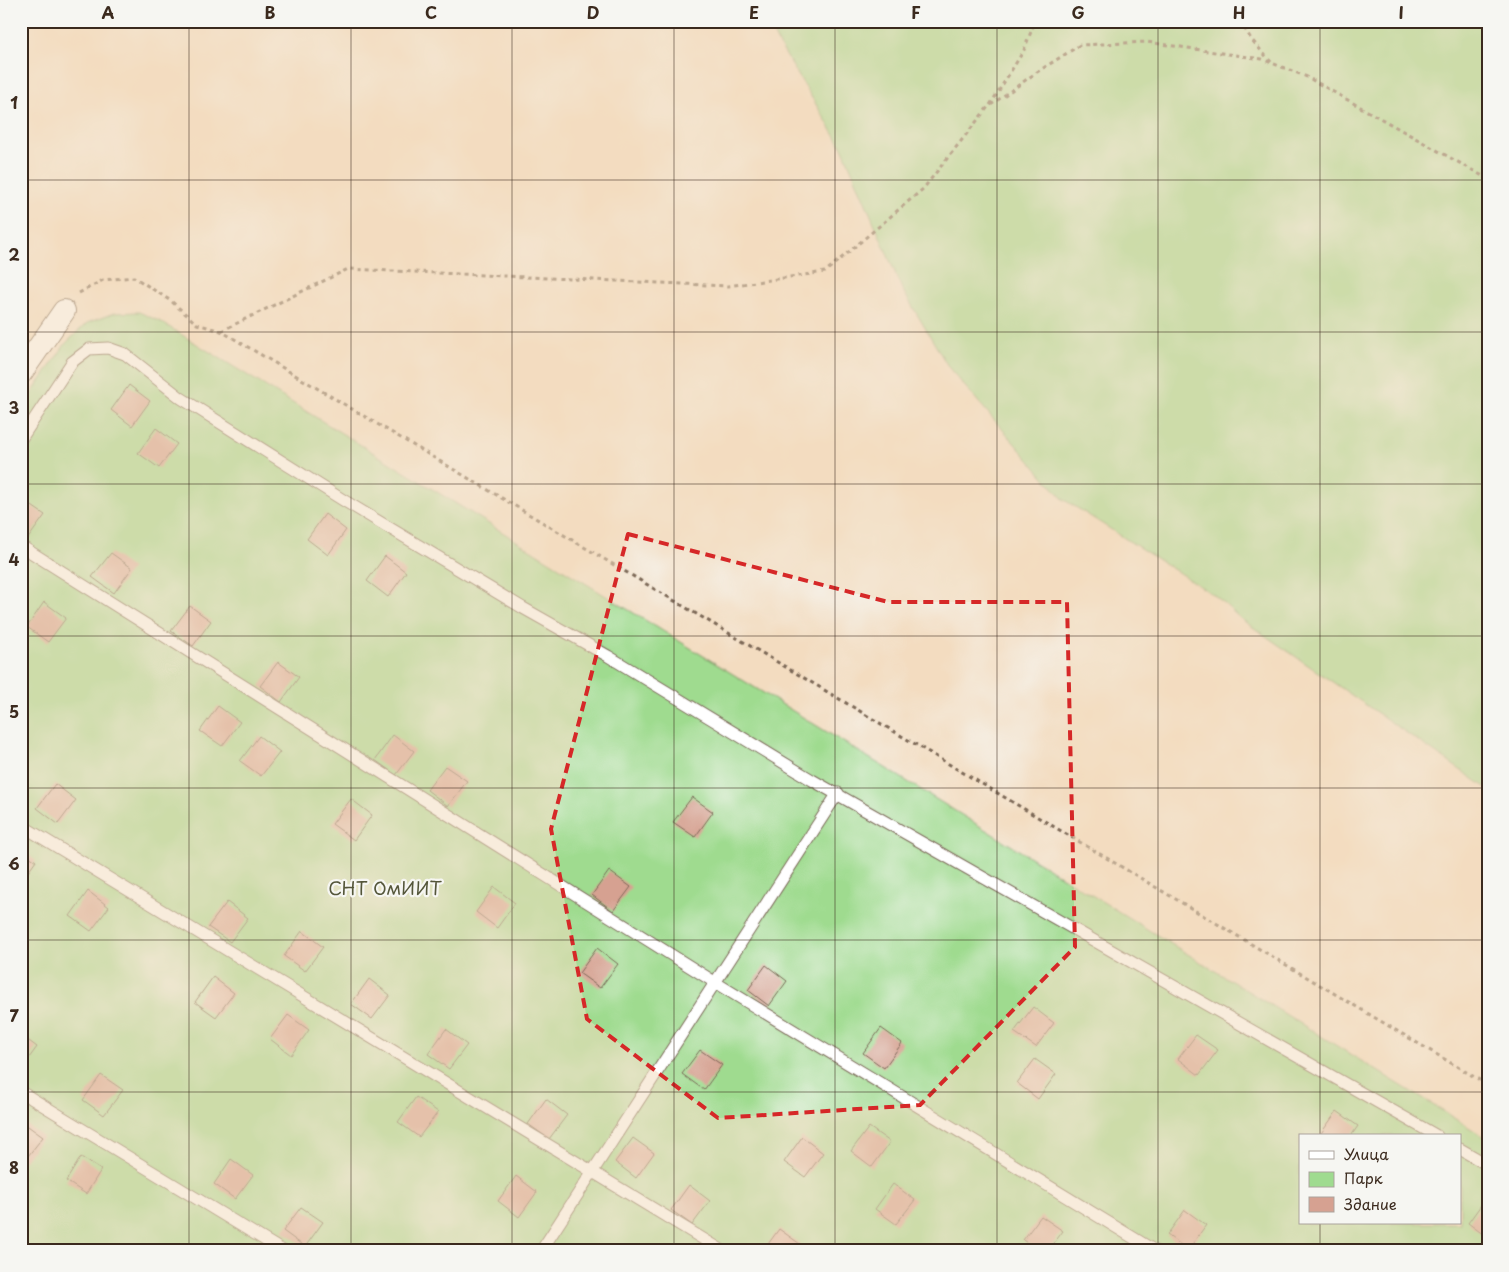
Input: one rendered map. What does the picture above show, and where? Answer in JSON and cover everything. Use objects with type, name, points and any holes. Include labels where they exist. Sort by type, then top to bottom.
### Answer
[{"type":"street","points":[[21,373],[64,311]]},
{"type":"lane","points":[[21,439],[72,362],[89,349],[108,348],[125,354],[181,398],[343,500],[608,656],[812,780],[838,793],[1434,1134]]},
{"type":"lane","points":[[21,546],[716,982],[1155,1251]]},
{"type":"lane","points":[[541,1251],[838,793]]},
{"type":"lane","points":[[21,824],[723,1251]]},
{"type":"lane","points":[[21,1092],[283,1251]]},
{"type":"lane","points":[[1462,1150],[1488,1165]]},
{"type":"path","points":[[221,331],[348,269],[728,286],[825,272],[923,190],[988,107],[1024,50],[1035,21]]},
{"type":"path","points":[[1240,21],[1251,39],[1272,64]]},
{"type":"path","points":[[988,107],[1037,72],[1080,45],[1147,42],[1262,59],[1306,77],[1488,179]]},
{"type":"path","points":[[64,311],[80,292],[103,280],[134,277],[171,301],[197,324],[221,331],[1488,1085]]},
{"type":"highlighted area","points":[[628,534],[888,602],[1067,602],[1075,947],[920,1105],[718,1118],[587,1019],[551,829]]},
{"type":"green space","points":[[765,21],[1488,21],[1488,789],[1241,619],[1217,597],[1063,499],[949,368],[902,289],[842,147]]},
{"type":"green space","name":"СНТ ОмИИТ","points":[[139,312],[161,322],[1488,1139],[1488,1251],[21,1251],[21,409],[66,343],[87,323],[114,313]]},
{"type":"building","points":[[129,385],[150,401],[132,426],[111,410]]},
{"type":"building","points":[[156,428],[177,444],[159,468],[138,453]]},
{"type":"building","points":[[23,500],[45,515],[27,540],[21,536],[21,502]]},
{"type":"building","points":[[325,514],[346,530],[328,555],[307,539]]},
{"type":"building","points":[[111,553],[132,568],[114,593],[92,577]]},
{"type":"building","points":[[385,556],[406,572],[388,597],[367,581]]},
{"type":"building","points":[[44,602],[66,618],[48,642],[27,627]]},
{"type":"building","points":[[190,606],[211,621],[193,646],[171,631]]},
{"type":"building","points":[[278,662],[299,677],[281,702],[260,686]]},
{"type":"building","points":[[218,706],[240,722],[222,746],[200,731]]},
{"type":"building","points":[[393,735],[414,751],[396,775],[375,760]]},
{"type":"building","points":[[259,736],[280,752],[261,776],[240,761]]},
{"type":"building","points":[[445,766],[467,781],[448,806],[427,790]]},
{"type":"building","points":[[55,784],[76,800],[58,824],[37,808]]},
{"type":"building","points":[[692,797],[713,812],[695,837],[673,822]]},
{"type":"building","points":[[351,799],[372,815],[354,840],[332,824]]},
{"type":"building","points":[[21,850],[36,861],[21,882]]},
{"type":"building","points":[[609,871],[631,887],[613,911],[592,895]]},
{"type":"building","points":[[494,887],[515,903],[497,928],[476,912]]},
{"type":"building","points":[[88,891],[109,907],[91,931],[70,916]]},
{"type":"building","points":[[227,902],[248,918],[230,942],[208,927]]},
{"type":"building","points":[[302,931],[323,947],[305,971],[284,956]]},
{"type":"building","points":[[597,948],[618,964],[600,988],[579,973]]},
{"type":"building","points":[[766,965],[787,981],[769,1006],[748,990]]},
{"type":"building","points":[[213,977],[234,993],[216,1017],[195,1002]]},
{"type":"building","points":[[369,979],[390,995],[372,1019],[351,1004]]},
{"type":"building","points":[[1033,1007],[1054,1023],[1036,1047],[1014,1032]]},
{"type":"building","points":[[288,1015],[309,1030],[291,1055],[270,1039]]},
{"type":"building","points":[[881,1028],[902,1043],[884,1068],[863,1053]]},
{"type":"building","points":[[446,1029],[467,1045],[449,1069],[428,1054]]},
{"type":"building","points":[[21,1035],[37,1047],[21,1069]]},
{"type":"building","points":[[1196,1035],[1218,1050],[1199,1075],[1178,1059]]},
{"type":"building","points":[[700,1050],[722,1065],[704,1090],[682,1074]]},
{"type":"building","points":[[1035,1059],[1056,1074],[1038,1099],[1017,1083]]},
{"type":"building","points":[[101,1075],[123,1090],[104,1115],[83,1100]]},
{"type":"building","points":[[416,1097],[438,1112],[419,1137],[398,1122]]},
{"type":"building","points":[[546,1099],[567,1115],[549,1139],[528,1124]]},
{"type":"building","points":[[1337,1111],[1358,1126],[1352,1134],[1320,1134]]},
{"type":"building","points":[[21,1121],[43,1137],[24,1161],[21,1159]]},
{"type":"building","points":[[869,1127],[890,1142],[872,1167],[851,1151]]},
{"type":"building","points":[[802,1137],[823,1153],[805,1177],[784,1162]]},
{"type":"building","points":[[633,1138],[654,1153],[636,1178],[615,1162]]},
{"type":"building","points":[[81,1157],[101,1170],[86,1194],[66,1181]]},
{"type":"building","points":[[231,1159],[253,1175],[235,1199],[214,1184]]},
{"type":"building","points":[[516,1176],[537,1192],[519,1217],[498,1201]]},
{"type":"building","points":[[893,1184],[915,1200],[896,1224],[875,1209]]},
{"type":"building","points":[[689,1185],[710,1201],[692,1225],[671,1210]]},
{"type":"building","points":[[1486,1198],[1488,1200],[1488,1238],[1468,1223]]},
{"type":"building","points":[[301,1207],[323,1222],[305,1247],[283,1231]]},
{"type":"building","points":[[1185,1210],[1206,1225],[1188,1250],[1167,1235]]},
{"type":"building","points":[[1041,1216],[1063,1231],[1048,1251],[1038,1251],[1023,1240]]},
{"type":"building","points":[[779,1229],[800,1244],[796,1251],[763,1251]]}]
